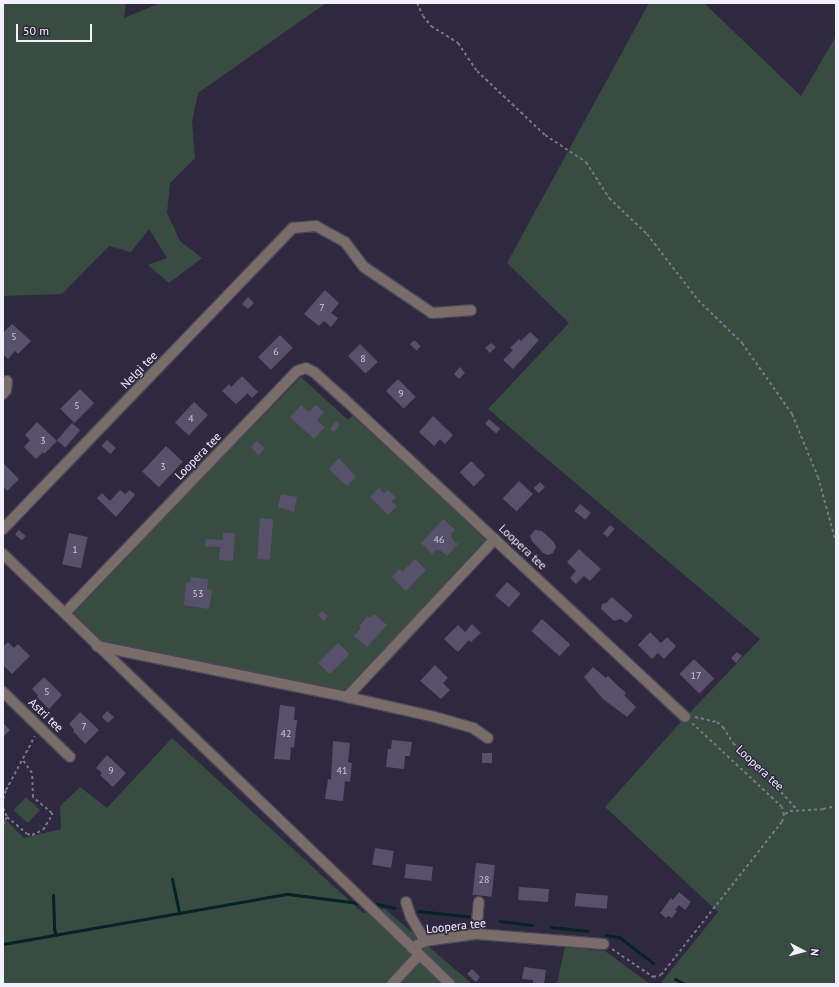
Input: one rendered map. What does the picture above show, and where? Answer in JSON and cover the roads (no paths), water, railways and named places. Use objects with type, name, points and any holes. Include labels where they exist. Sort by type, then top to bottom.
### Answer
[{"type":"street","name":"Nelgi tee","points":[[3,529],[293,228],[316,226],[345,242],[364,267],[432,313],[471,310]]},
{"type":"street","name":"Loopera tee","points":[[65,613],[297,372],[306,368],[314,372],[685,717]]},
{"type":"street","points":[[3,394],[6,390],[7,381]]},
{"type":"street","points":[[347,697],[495,539]]},
{"type":"street","points":[[3,554],[450,984]]},
{"type":"street","points":[[97,646],[347,697],[450,721],[473,728],[488,738]]},
{"type":"street","name":"Astri tee","points":[[3,692],[70,757]]},
{"type":"street","points":[[406,902],[411,917],[425,941]]},
{"type":"street","points":[[476,934],[479,902]]},
{"type":"street","name":"Loopera tee","points":[[412,948],[425,941],[476,934],[604,944]]},
{"type":"street","points":[[392,984],[419,955]]},
{"type":"waterway","points":[[172,879],[179,913]]},
{"type":"waterway","points":[[3,944],[288,894],[358,903]]},
{"type":"waterway","points":[[53,895],[54,929],[56,935]]},
{"type":"waterway","points":[[377,904],[395,908]]},
{"type":"waterway","points":[[418,911],[473,917]]},
{"type":"waterway","points":[[500,921],[532,925]]},
{"type":"waterway","points":[[551,927],[588,931]]},
{"type":"waterway","points":[[606,935],[619,937],[653,963]]},
{"type":"waterway","points":[[675,979],[685,984]]}]
